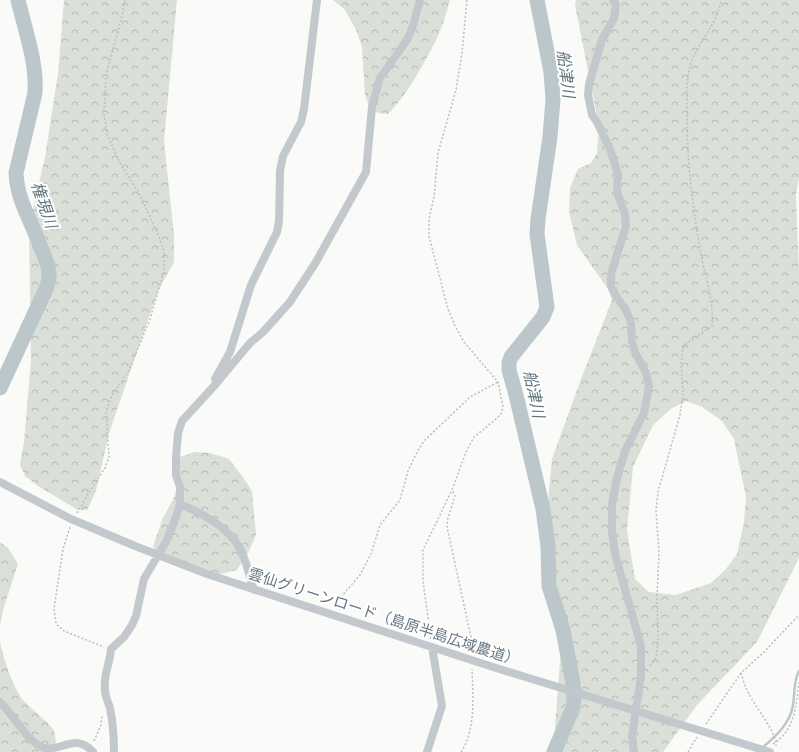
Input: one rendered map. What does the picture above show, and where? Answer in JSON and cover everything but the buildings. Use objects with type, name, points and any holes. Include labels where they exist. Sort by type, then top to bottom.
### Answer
[{"type":"street","points":[[215,385],[215,380],[230,352],[251,285],[277,232],[280,171],[283,156],[301,122],[304,109],[317,0]]},
{"type":"street","points":[[114,752],[114,733],[104,681],[111,649],[124,637],[132,626],[136,616],[144,579],[167,540],[180,504],[180,487],[176,475],[178,433],[182,421],[215,385],[250,342],[263,332],[290,302],[316,262],[366,172],[372,107],[380,78],[407,40],[414,26],[420,0]]},
{"type":"street","points":[[613,0],[616,5],[614,18],[602,40],[589,84],[588,95],[592,116],[610,149],[618,174],[617,192],[625,214],[626,226],[610,274],[611,286],[626,310],[631,322],[632,342],[635,352],[646,373],[649,386],[644,413],[625,451],[617,478],[612,504],[612,531],[615,554],[641,646],[640,685],[632,736],[634,752]]},
{"type":"street","name":"雲仙グリーンロード（島原半島広域農道）","points":[[0,482],[46,507],[134,546],[207,574],[669,721],[771,749]]},
{"type":"street","points":[[180,504],[197,512],[226,531],[240,547],[254,590]]},
{"type":"street","points":[[427,752],[442,706],[436,648]]},
{"type":"street","points":[[0,702],[8,709],[33,742],[43,748],[53,750],[71,743],[77,743],[92,751]]},
{"type":"path","points":[[80,508],[91,488],[105,468],[109,457],[106,413],[110,399],[129,370],[150,319],[164,270],[164,252],[159,237],[139,193],[121,165],[107,134],[104,114],[106,75],[125,0]]},
{"type":"path","points":[[436,648],[423,581],[422,557],[426,544],[452,490],[466,452],[474,437],[501,414],[503,407],[498,382],[464,342],[448,310],[429,236],[429,219],[434,198],[438,153],[456,90],[462,53],[467,0]]},
{"type":"path","points":[[656,658],[658,640],[658,552],[656,511],[658,492],[680,415],[683,394],[681,363],[683,348],[712,326],[713,317],[713,307],[699,244],[693,199],[687,140],[688,74],[694,55],[719,11],[721,0]]},
{"type":"path","points":[[327,613],[360,575],[371,554],[380,525],[400,500],[408,470],[424,441],[470,397],[498,382]]},
{"type":"path","points":[[452,490],[455,496],[448,518],[448,527],[471,637],[471,653]]},
{"type":"path","points":[[67,534],[63,549],[54,609],[56,622],[64,631],[111,649]]},
{"type":"path","points":[[704,726],[741,673],[763,653],[799,615]]},
{"type":"path","points":[[462,752],[466,744],[472,719],[472,668]]},
{"type":"path","points":[[741,673],[749,694],[761,713],[774,739]]},
{"type":"path","points":[[771,749],[790,726],[797,704],[799,682]]},
{"type":"path","points":[[92,751],[101,725],[104,706],[108,702]]},
{"type":"path","points":[[688,752],[700,732]]},
{"type":"green space","points":[[64,0],[177,0],[164,141],[174,235],[174,262],[158,291],[109,433],[96,491],[87,510],[78,510],[38,486],[25,476],[20,465],[24,442],[31,360],[29,227],[45,157],[58,74]]},
{"type":"green space","points":[[333,0],[450,0],[441,29],[427,58],[402,98],[388,114],[378,113],[370,109],[365,95],[362,47],[357,32],[345,10]]},
{"type":"green space","points":[[576,0],[799,0],[799,177],[796,195],[799,277],[799,558],[757,642],[697,705],[663,752],[553,752],[561,650],[548,502],[552,459],[612,300],[608,289],[577,245],[569,212],[570,188],[578,169],[591,163],[597,153],[599,126],[575,5]],"holes":[[[687,401],[702,407],[722,421],[734,439],[746,497],[744,522],[737,554],[726,569],[711,583],[676,595],[649,592],[635,579],[627,530],[633,467],[653,425],[672,408]]]},
{"type":"green space","points":[[195,452],[210,453],[229,459],[252,491],[256,535],[249,551],[237,570],[220,574],[201,572],[157,556],[153,546],[163,518],[173,500],[177,488],[180,457]]},
{"type":"green space","points":[[0,542],[8,548],[18,564],[4,607],[0,625]]},
{"type":"green space","points":[[0,640],[8,671],[19,694],[23,700],[54,731],[56,741],[55,752],[0,752]]},
{"type":"waterway","name":"権現川","points":[[0,388],[49,280],[47,262],[22,203],[17,183],[16,173],[35,93],[34,70],[30,46],[18,0]]},
{"type":"waterway","name":"船津川","points":[[537,0],[551,72],[553,99],[550,137],[537,234],[547,307],[543,317],[511,357],[509,370],[543,509],[548,546],[549,586],[563,630],[573,683],[573,708],[554,752]]},
{"type":"waterway","points":[[762,748],[777,735],[789,718],[793,705],[795,684],[799,671]]}]
